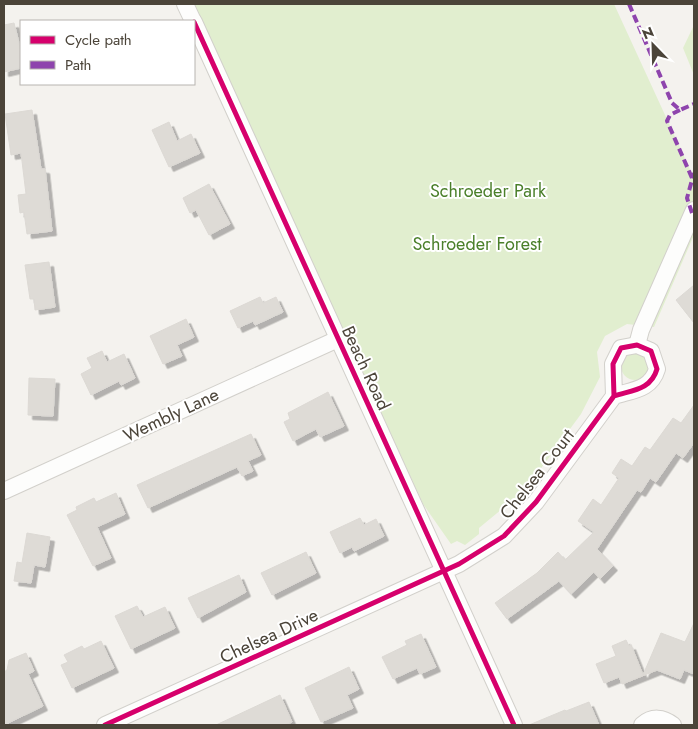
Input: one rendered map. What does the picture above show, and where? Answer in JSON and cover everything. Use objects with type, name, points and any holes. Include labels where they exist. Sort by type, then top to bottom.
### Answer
[{"type":"street","name":"Beach Road","points":[[186,4],[193,20]]},
{"type":"street","name":"Beach Road","points":[[195,24],[514,725]]},
{"type":"street","points":[[637,344],[641,330],[694,210]]},
{"type":"street","name":"Wembly Lane","points":[[4,491],[338,339]]},
{"type":"street","points":[[637,344],[651,351],[657,363],[655,375],[645,386],[614,396],[613,364],[621,348],[637,344]]},
{"type":"street","name":"Chelsea Court","points":[[444,571],[491,546],[517,524],[536,502],[614,396]]},
{"type":"street","name":"Chelsea Drive","points":[[105,725],[444,571]]},
{"type":"street","points":[[642,725],[653,718],[669,722]]},
{"type":"green space","name":"Schroeder Forest","points":[[194,4],[614,4],[694,178],[694,235],[654,327],[627,324],[605,336],[597,352],[600,377],[581,414],[525,490],[479,528],[479,534],[465,545],[457,541],[451,544],[423,504]]},
{"type":"green space","points":[[694,25],[694,75],[683,48]]},
{"type":"green space","points":[[635,352],[645,356],[649,366],[645,376],[635,380],[625,376],[621,366],[625,356]]},
{"type":"building","points":[[14,23],[20,47],[20,68],[4,72],[4,25]]},
{"type":"building","points":[[32,110],[41,169],[45,169],[52,231],[27,234],[24,212],[20,213],[18,195],[26,194],[21,153],[11,155],[5,114]]},
{"type":"building","points":[[169,122],[177,141],[191,134],[200,153],[169,167],[152,130]]},
{"type":"building","points":[[209,184],[230,224],[209,235],[196,210],[190,213],[183,198]]},
{"type":"building","points":[[49,262],[55,307],[35,310],[34,299],[30,299],[25,265]]},
{"type":"building","points":[[694,285],[694,323],[676,300]]},
{"type":"building","points":[[260,297],[263,303],[276,297],[283,312],[255,325],[253,321],[238,328],[230,311]]},
{"type":"building","points":[[186,319],[194,337],[177,345],[182,356],[163,364],[150,336]]},
{"type":"building","points":[[102,351],[107,362],[124,354],[135,378],[121,385],[119,381],[91,395],[81,374],[92,368],[87,358]]},
{"type":"building","points":[[29,378],[55,379],[53,416],[28,415]]},
{"type":"building","points":[[328,392],[344,426],[320,437],[316,429],[293,441],[284,422],[290,419],[288,413]]},
{"type":"building","points":[[694,405],[694,443],[683,458],[676,453],[656,482],[650,478],[641,492],[637,490],[597,549],[613,566],[600,579],[594,572],[571,594],[559,581],[507,619],[495,603],[537,573],[558,552],[565,560],[594,532],[578,521],[593,499],[601,505],[619,478],[612,473],[621,459],[632,466],[645,447],[650,450],[673,418],[681,423]]},
{"type":"building","points":[[251,434],[261,455],[248,461],[253,471],[242,476],[237,467],[148,508],[137,485]]},
{"type":"building","points":[[116,493],[125,514],[97,527],[111,558],[93,566],[67,515],[77,510],[76,507],[94,498],[96,502]]},
{"type":"building","points":[[360,518],[364,525],[376,519],[384,536],[354,551],[352,547],[340,553],[330,532]]},
{"type":"building","points":[[27,533],[50,537],[45,567],[34,565],[31,583],[14,581],[17,562],[22,563]]},
{"type":"building","points":[[306,552],[316,573],[272,595],[261,573]]},
{"type":"building","points":[[239,575],[246,592],[198,618],[188,598]]},
{"type":"building","points":[[137,606],[143,617],[165,607],[175,628],[131,649],[115,616]]},
{"type":"building","points":[[694,623],[694,674],[684,670],[680,679],[657,670],[622,684],[619,677],[604,683],[596,664],[616,656],[612,646],[626,640],[629,646],[631,645],[643,675],[661,633],[685,642]]},
{"type":"building","points":[[421,634],[436,667],[420,674],[417,668],[393,679],[382,657],[407,645],[405,641]]},
{"type":"building","points":[[101,641],[114,668],[72,688],[61,665],[68,662],[64,655],[82,646],[84,649]]},
{"type":"building","points":[[26,653],[34,671],[28,674],[43,706],[4,725],[4,672],[7,670],[9,660]]},
{"type":"building","points":[[349,667],[359,689],[347,695],[353,708],[321,722],[305,688]]},
{"type":"building","points":[[280,695],[292,722],[285,725],[216,725]]},
{"type":"building","points":[[589,702],[599,725],[529,725],[565,710]]},
{"type":"marked path","points":[[629,4],[672,103],[680,110],[694,104]]},
{"type":"marked path","points":[[680,110],[670,115],[667,121],[692,178]]},
{"type":"marked path","points":[[692,213],[687,198],[694,173]]},
{"type":"cycle path","points":[[195,24],[514,725]]},
{"type":"cycle path","points":[[105,725],[459,564],[504,536],[536,502],[614,396],[613,364],[621,348],[637,345],[651,351],[657,369],[650,381],[640,388],[614,396]]},
{"type":"park label","name":"Schroeder Park","points":[[488,191]]}]
